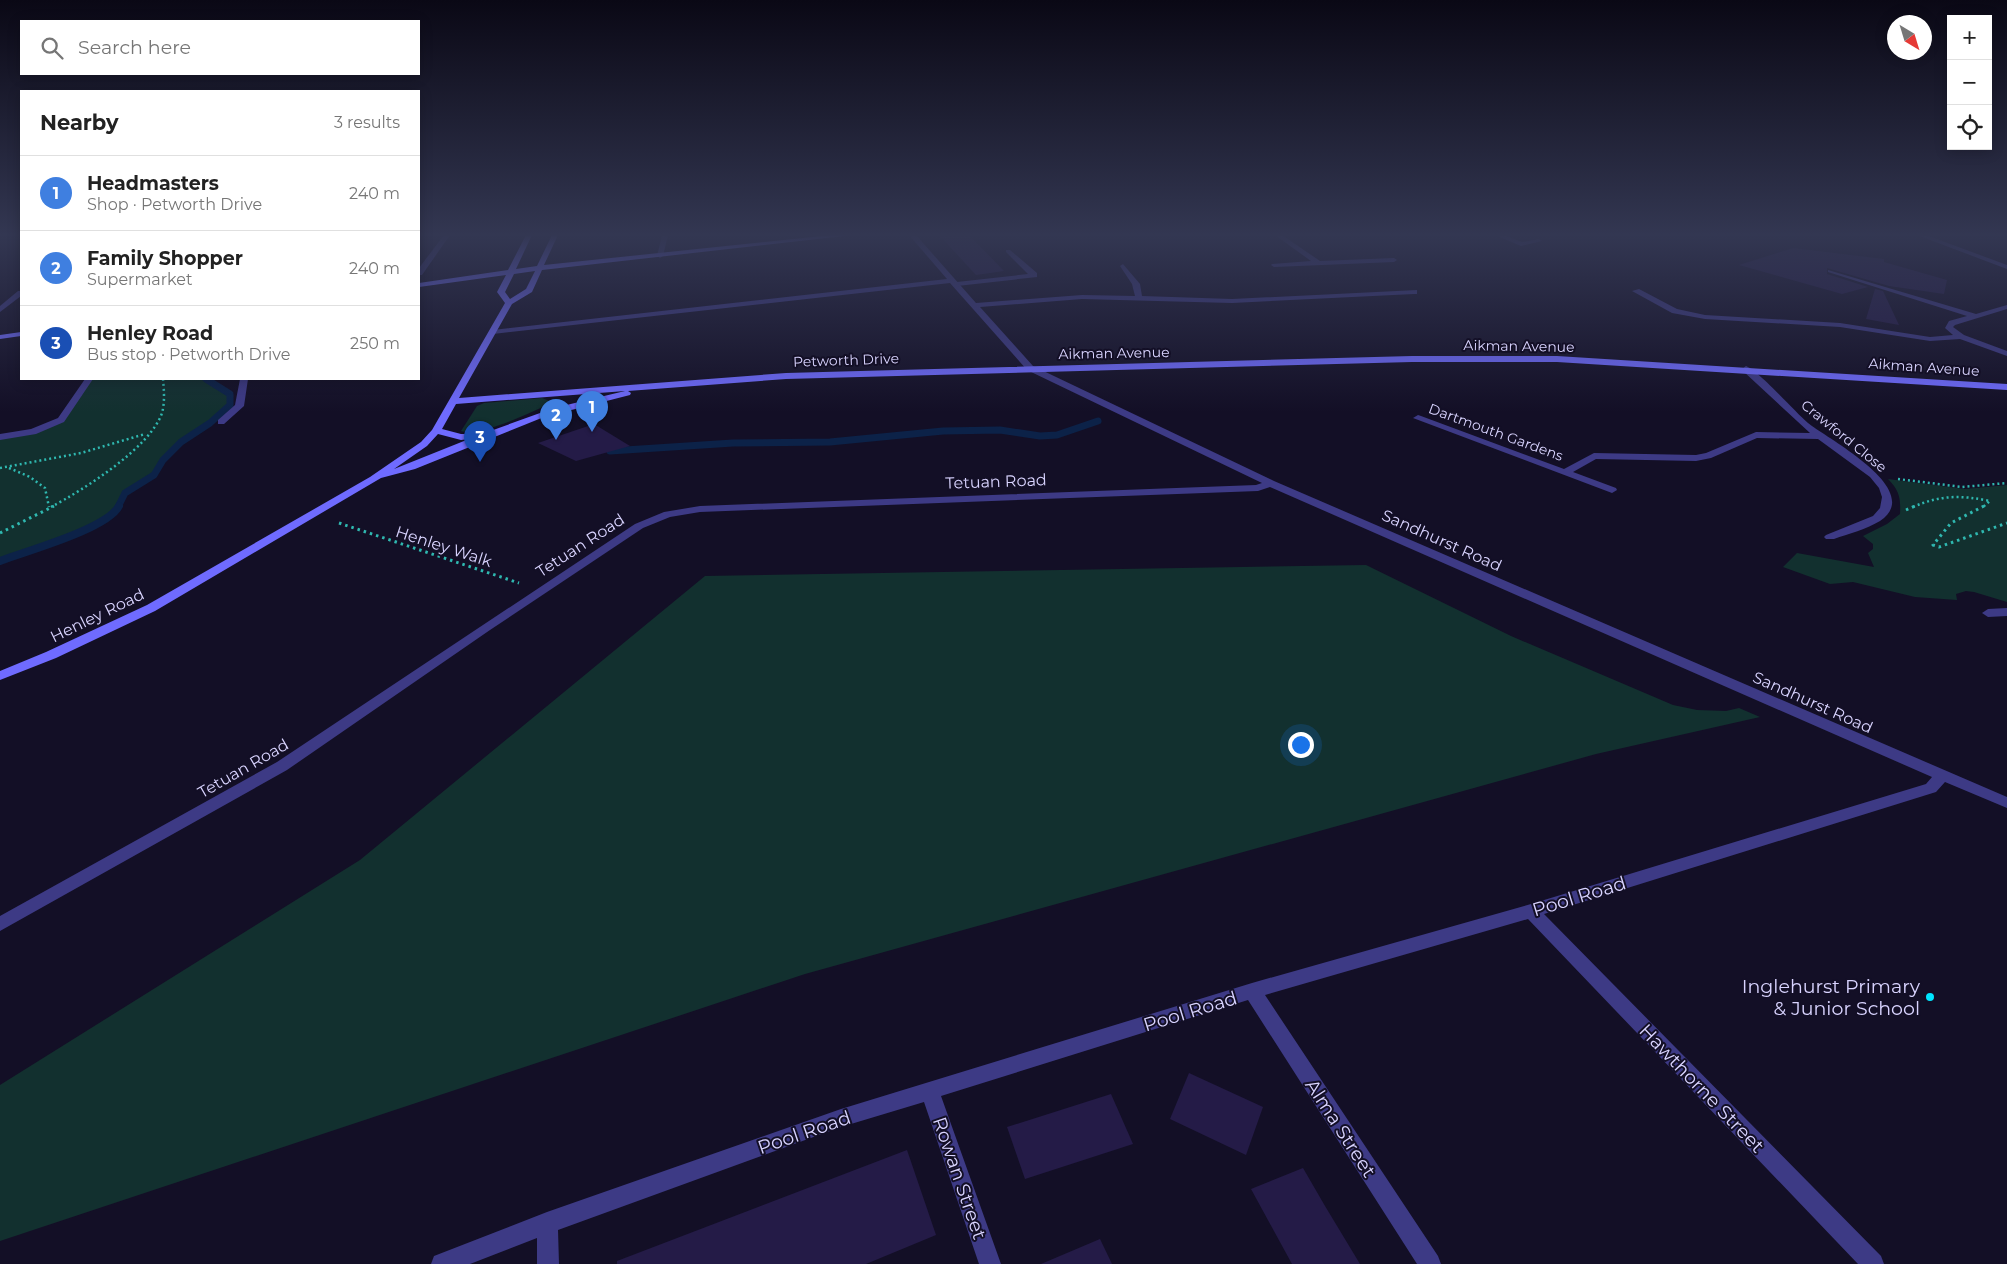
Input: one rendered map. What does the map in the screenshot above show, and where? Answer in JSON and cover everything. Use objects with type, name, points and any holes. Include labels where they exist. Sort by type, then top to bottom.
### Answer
[{"type":"street","points":[[0,310],[20,294]]},
{"type":"street","points":[[502,294],[509,303]]},
{"type":"street","name":"Henley Road","points":[[0,676],[51,655],[151,608],[374,479],[424,444],[436,431],[509,303],[523,294]]},
{"type":"street","points":[[493,332],[844,294]]},
{"type":"street","name":"Sandhurst Road","points":[[965,294],[1030,368],[1270,483],[2007,804]]},
{"type":"street","points":[[1138,294],[1139,298]]},
{"type":"street","points":[[974,304],[1082,297],[1213,302],[1374,294]]},
{"type":"street","points":[[1642,294],[1675,311],[1705,317],[1840,325],[1930,339],[1961,337]]},
{"type":"street","points":[[1903,294],[1976,316]]},
{"type":"street","points":[[2007,307],[1952,323],[1949,328],[1961,337],[2007,354]]},
{"type":"street","points":[[0,337],[20,334]]},
{"type":"street","name":"Aikman Avenue","points":[[1030,368],[1441,359],[1557,359],[2007,387]]},
{"type":"street","name":"Petworth Drive","points":[[454,401],[628,386],[664,386],[786,376],[1030,368]]},
{"type":"street","name":"Crawford Close","points":[[1746,370],[1819,436],[1874,475],[1884,487],[1888,497],[1886,508]]},
{"type":"street","points":[[0,437],[33,432],[61,420],[88,380]]},
{"type":"street","points":[[222,422],[239,406],[244,380]]},
{"type":"street","name":"Petworth Drive","points":[[374,479],[412,468],[490,434],[565,408],[664,386]]},
{"type":"street","points":[[563,391],[565,408]]},
{"type":"street","name":"Dartmouth Gardens","points":[[1418,418],[1612,490]]},
{"type":"street","name":"Petworth Drive","points":[[436,431],[461,437],[490,434]]},
{"type":"street","name":"Dartmouth Gardens","points":[[1565,472],[1594,456],[1696,458],[1708,456],[1756,435],[1819,436]]},
{"type":"street","name":"Tetuan Road","points":[[0,924],[282,766],[541,590],[639,526],[668,514],[692,510],[1258,488],[1270,483]]},
{"type":"street","points":[[1830,537],[1877,518],[1886,508]]},
{"type":"street","points":[[1988,613],[2007,612]]},
{"type":"street","name":"Pool Road","points":[[442,1264],[547,1224],[842,1118],[1252,991],[1531,911],[1932,788],[1942,775]]},
{"type":"street","name":"Hawthorne Street","points":[[1531,911],[1873,1264]]},
{"type":"street","name":"Alma Street","points":[[1252,991],[1430,1264]]},
{"type":"street","name":"Rowan Street","points":[[930,1092],[990,1264]]},
{"type":"street","points":[[547,1224],[548,1264]]},
{"type":"path","points":[[0,533],[25,522],[96,480],[123,459],[159,420],[164,402],[162,380]]},
{"type":"path","points":[[0,468],[81,453],[147,434]]},
{"type":"path","points":[[8,468],[46,488],[49,508]]},
{"type":"path","points":[[1874,475],[1962,487],[2007,483]]},
{"type":"path","points":[[1886,508],[1904,511],[1937,496],[1968,497],[1990,501],[1984,508],[1956,520],[1946,528],[1933,546],[1939,548],[2007,524]]},
{"type":"path","name":"Henley Walk","points":[[339,523],[541,590]]},
{"type":"green space","points":[[89,380],[207,380],[230,394],[230,405],[210,423],[181,442],[163,460],[154,475],[125,493],[116,511],[98,525],[0,561],[0,437],[33,432],[61,420]]},
{"type":"green space","points":[[542,398],[552,402],[493,427],[480,431],[461,431],[477,406],[484,403]]},
{"type":"green space","points":[[1888,479],[1965,489],[2007,485],[2007,602],[1966,591],[1956,594],[1957,600],[1915,597],[1853,582],[1830,584],[1783,567],[1797,553],[1874,567],[1868,553],[1873,549],[1873,544],[1863,536],[1887,524],[1900,514],[1898,495],[1895,487]]},
{"type":"green space","points":[[1366,565],[1511,636],[1673,705],[1697,710],[1726,711],[1739,708],[1760,717],[1596,754],[805,974],[0,1241],[0,1085],[360,860],[705,576]]},
{"type":"building","points":[[1874,294],[1884,294],[1899,325],[1866,319]]},
{"type":"building","points":[[594,424],[630,446],[576,461],[538,443]]},
{"type":"building","points":[[1189,1073],[1263,1107],[1246,1155],[1170,1119]]},
{"type":"building","points":[[1111,1094],[1133,1144],[1025,1179],[1007,1127]]},
{"type":"building","points":[[907,1150],[936,1235],[866,1264],[617,1264],[617,1261]]},
{"type":"building","points":[[1303,1168],[1360,1264],[1292,1264],[1251,1189]]},
{"type":"building","points":[[1100,1239],[1112,1264],[1041,1264]]},
{"type":"waterway","points":[[118,507],[125,493],[154,475],[163,460],[181,442],[210,423],[230,405],[230,394],[208,380]]},
{"type":"waterway","points":[[610,451],[733,443],[830,442],[943,431],[1000,430],[1040,436],[1057,435],[1098,421]]},
{"type":"waterway","points":[[0,561],[83,531],[112,515],[119,506]]},
{"type":"place","name":"Headmasters","points":[[592,432]]},
{"type":"place","name":"Family Shopper","points":[[556,440]]},
{"type":"place","name":"Henley Road","points":[[480,462]]},
{"type":"place","name":"Inglehurst Primary & Junior School","points":[[1930,997]]}]
